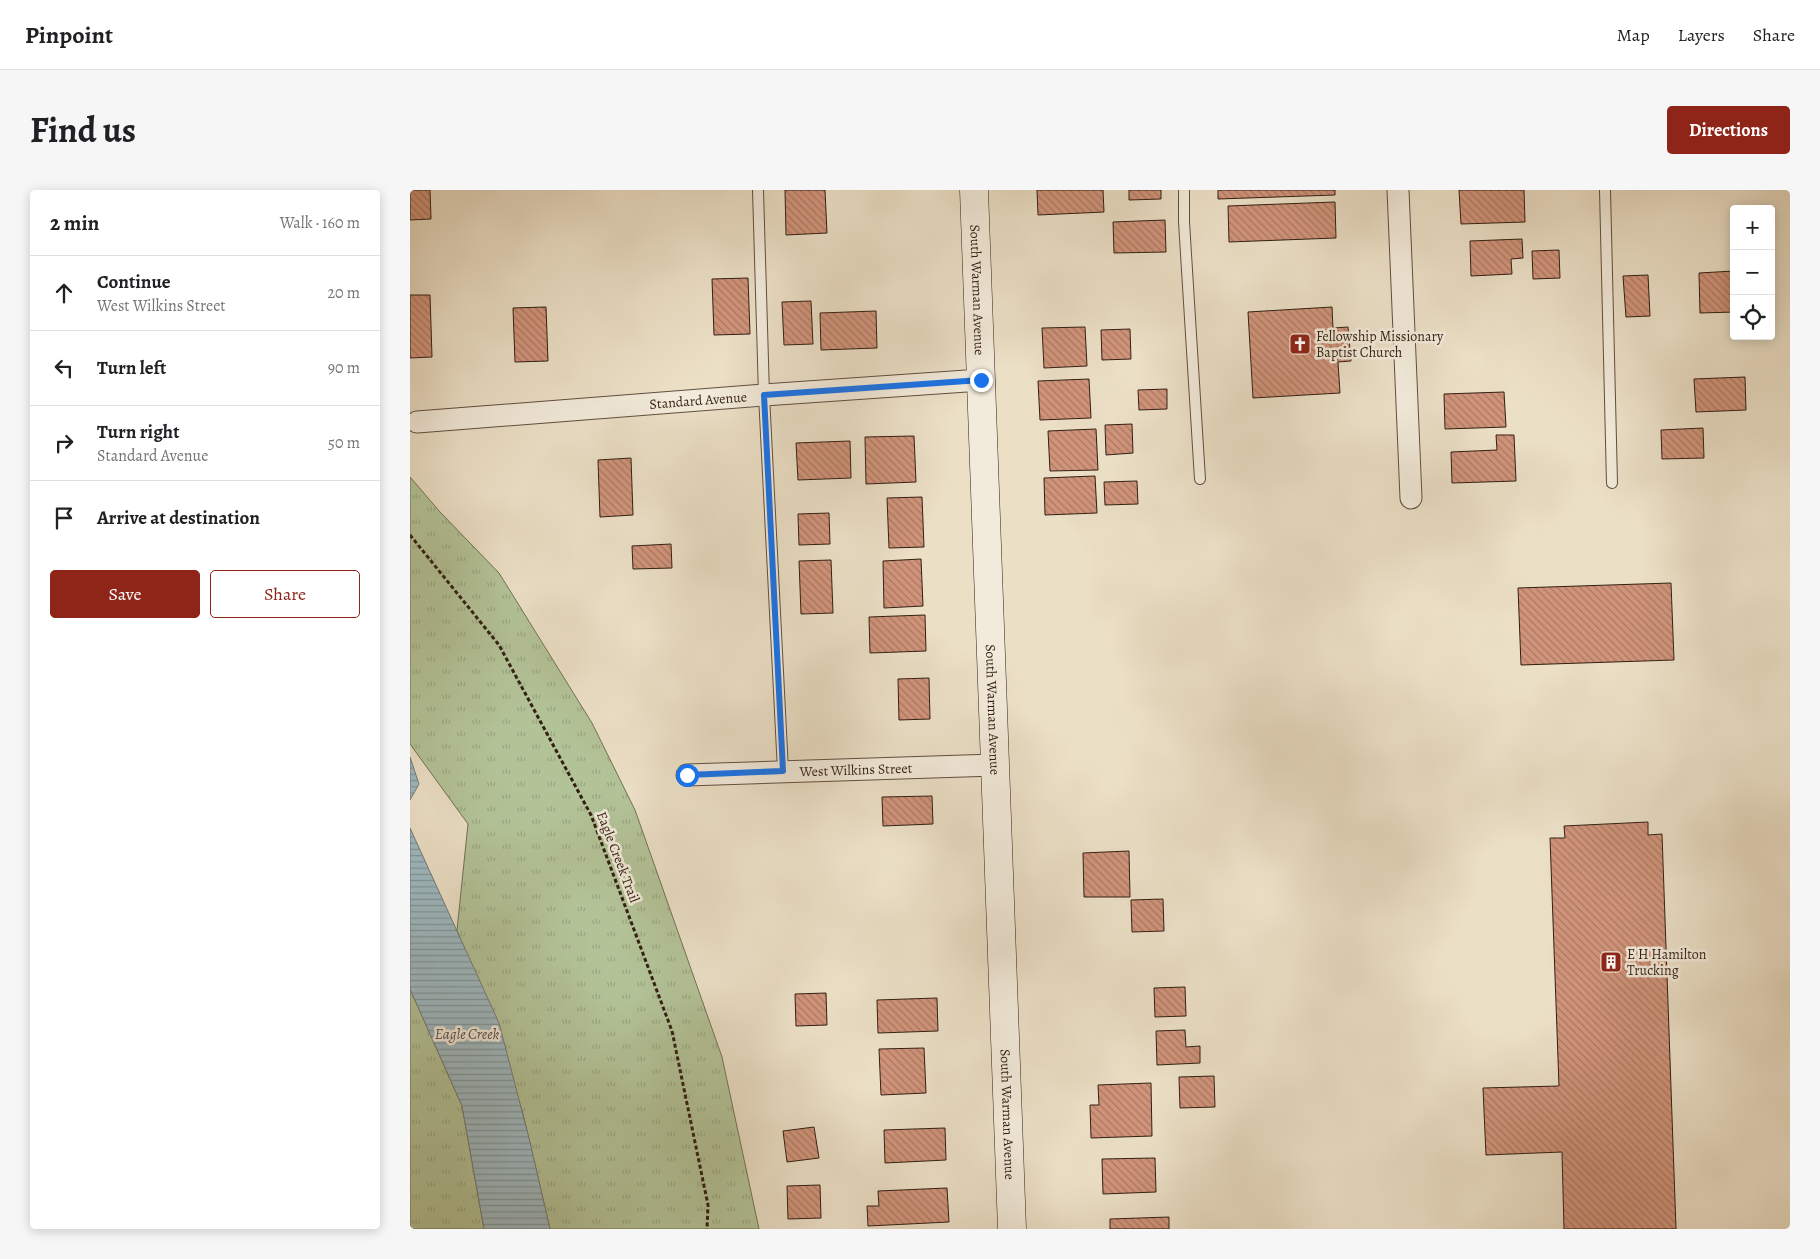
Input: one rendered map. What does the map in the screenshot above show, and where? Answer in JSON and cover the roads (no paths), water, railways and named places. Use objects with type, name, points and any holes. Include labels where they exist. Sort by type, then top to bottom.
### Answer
[{"type":"main road","name":"South Warman Avenue","points":[[974,190],[1012,1229]]},
{"type":"street","points":[[1398,190],[1412,498]]},
{"type":"street","name":"Standard Avenue","points":[[418,422],[981,380]]},
{"type":"street","name":"West Wilkins Street","points":[[687,775],[995,765]]},
{"type":"lane","points":[[758,190],[764,395],[783,771]]},
{"type":"lane","points":[[1184,190],[1184,222],[1200,479]]},
{"type":"lane","points":[[1605,190],[1612,483]]},
{"type":"water","points":[[410,757],[419,784],[410,800]]},
{"type":"water","name":"Eagle Creek","points":[[410,828],[499,1023],[550,1229],[484,1229],[462,1106],[410,989]]},
{"type":"place","name":"Fellowship Missionary Baptist Church","points":[[1300,344]]},
{"type":"place","name":"E H Hamilton Trucking","points":[[1611,962]]}]
